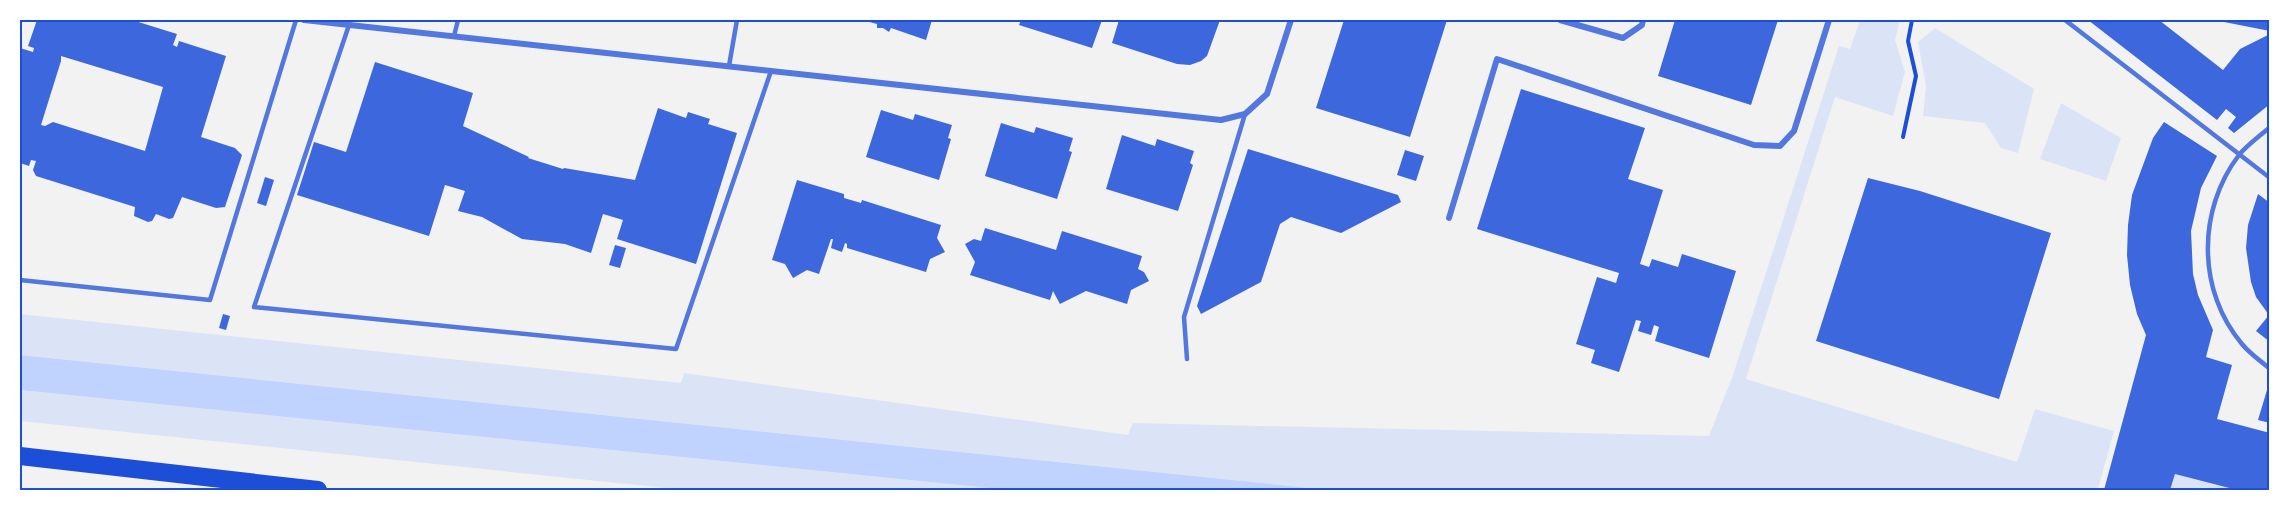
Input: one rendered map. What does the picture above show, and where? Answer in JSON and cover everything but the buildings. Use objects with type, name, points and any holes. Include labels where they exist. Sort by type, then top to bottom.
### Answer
[{"type":"highway","points":[[20,456],[318,490]]},
{"type":"street","points":[[304,20],[1221,120],[1245,114],[1267,94],[1291,20]]},
{"type":"street","points":[[1560,20],[1623,38],[1642,25],[1643,20]]},
{"type":"street","points":[[1449,218],[1497,59],[1754,145],[1780,146],[1794,131],[1828,20]]},
{"type":"lane","points":[[20,280],[210,300],[297,20]]},
{"type":"lane","points":[[454,36],[458,20]]},
{"type":"lane","points":[[729,66],[737,20]]},
{"type":"lane","points":[[2065,20],[2270,178]]},
{"type":"lane","points":[[349,25],[254,307],[676,349],[771,71]]},
{"type":"lane","points":[[1187,358],[1184,317],[1245,114]]},
{"type":"lane","points":[[2270,127],[2239,155],[2218,190],[2208,230],[2208,271],[2220,310],[2242,345],[2270,369]]},
{"type":"path","points":[[1903,137],[1916,76],[1908,41],[1912,20]]},
{"type":"shaded area","points":[[1860,20],[1900,20],[1895,40],[1905,72],[1893,116],[1835,97],[1746,379],[2017,462],[2035,409],[2114,431],[2098,489],[2102,490],[1329,490],[20,355],[20,314],[681,383],[684,373],[1128,435],[1133,423],[1709,436],[1733,375],[1839,46],[1850,49]]},
{"type":"shaded area","points":[[1935,28],[2034,89],[2018,153],[2001,148],[1985,123],[1923,116],[1926,86],[1918,42]]},
{"type":"shaded area","points":[[2061,103],[2121,138],[2106,181],[2040,159]]},
{"type":"shaded area","points":[[20,390],[1008,490],[685,490],[20,421]]},
{"type":"shaded area","points":[[2175,474],[2237,490],[2170,490]]},
{"type":"water","points":[[20,355],[1329,490],[1008,490],[20,390]]}]
